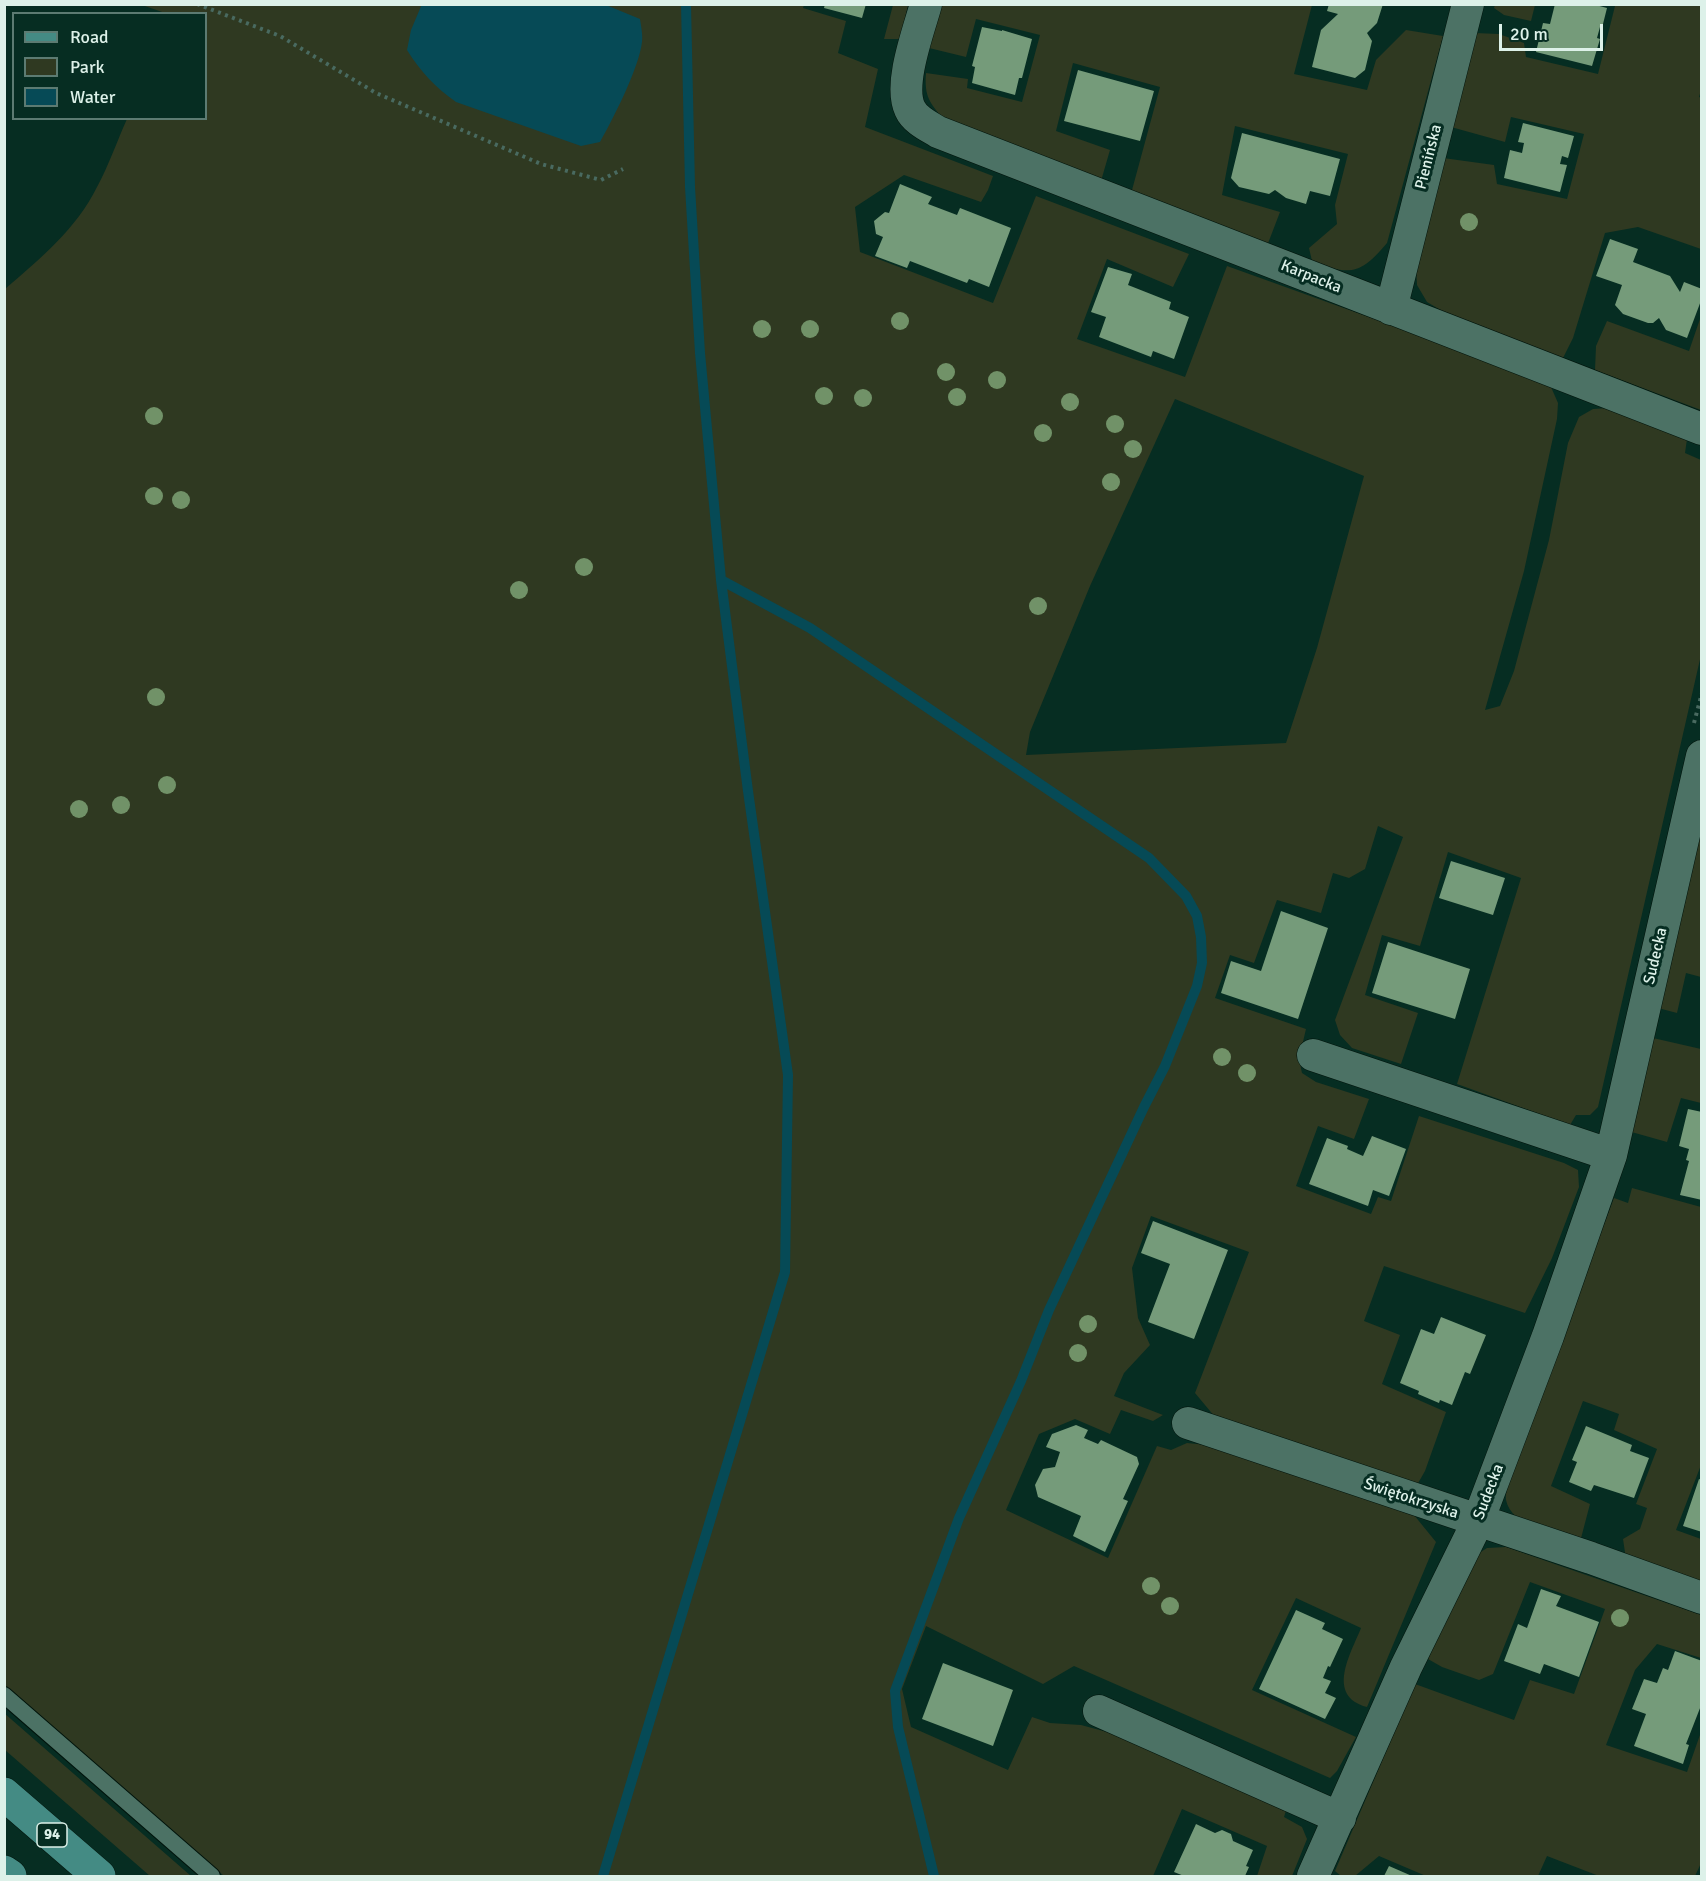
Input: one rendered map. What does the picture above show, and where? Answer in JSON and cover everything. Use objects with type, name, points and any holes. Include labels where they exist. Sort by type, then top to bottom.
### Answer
[{"type":"main road","name":"94","points":[[4,1794],[99,1876]]},
{"type":"main road","points":[[4,1872],[10,1876]]},
{"type":"street","name":"Karpacka","points":[[926,4],[906,91],[910,109],[922,123],[938,132],[1701,429]]},
{"type":"street","name":"Pienińska","points":[[1391,309],[1468,4]]},
{"type":"street","name":"Sudecka","points":[[1313,1876],[1406,1667],[1478,1521],[1548,1336],[1611,1155],[1697,741]]},
{"type":"street","points":[[1313,1055],[1611,1155]]},
{"type":"street","name":"Świętokrzyska","points":[[1188,1424],[1591,1558],[1701,1598]]},
{"type":"street","points":[[1099,1711],[1340,1818]]},
{"type":"lane","points":[[4,1695],[212,1876]]},
{"type":"path","points":[[197,4],[280,36],[376,93],[541,164],[601,180],[623,169]]},
{"type":"path","points":[[1697,741],[1701,693]]},
{"type":"green space","points":[[1495,4],[1535,5],[1531,21],[1504,15],[1494,8]]},
{"type":"green space","points":[[142,5],[804,5],[803,8],[846,21],[838,53],[878,69],[865,127],[993,176],[981,202],[904,175],[855,207],[860,252],[993,303],[1036,196],[1189,254],[1173,287],[1107,259],[1077,339],[1185,377],[1227,266],[1402,329],[1551,387],[1558,403],[1557,419],[1524,571],[1485,710],[1500,706],[1514,671],[1549,540],[1568,443],[1579,417],[1593,409],[1609,408],[1687,439],[1685,453],[1701,460],[1701,655],[1598,1107],[1590,1115],[1576,1115],[1570,1125],[1457,1084],[1521,878],[1448,852],[1420,946],[1382,935],[1365,995],[1418,1013],[1401,1064],[1352,1048],[1340,1035],[1335,1020],[1403,837],[1378,826],[1365,869],[1349,878],[1333,873],[1321,913],[1277,900],[1254,963],[1230,955],[1215,998],[1306,1029],[1299,1059],[1302,1073],[1316,1082],[1369,1099],[1354,1139],[1318,1126],[1296,1186],[1371,1214],[1378,1197],[1391,1201],[1419,1116],[1564,1163],[1578,1170],[1579,1187],[1552,1258],[1525,1313],[1384,1266],[1364,1321],[1400,1335],[1382,1384],[1446,1412],[1425,1471],[1417,1485],[1215,1417],[1195,1393],[1249,1252],[1151,1216],[1132,1268],[1138,1318],[1150,1345],[1124,1373],[1114,1396],[1163,1415],[1153,1421],[1121,1410],[1110,1434],[1075,1419],[1039,1434],[1006,1510],[1108,1558],[1157,1446],[1171,1450],[1187,1443],[1217,1446],[1414,1515],[1436,1542],[1367,1707],[1354,1701],[1347,1694],[1344,1684],[1347,1661],[1361,1628],[1296,1598],[1252,1690],[1356,1737],[1337,1771],[1330,1778],[1074,1666],[1043,1684],[926,1626],[902,1689],[911,1727],[1008,1770],[1032,1717],[1050,1723],[1081,1725],[1133,1739],[1288,1804],[1284,1817],[1302,1827],[1307,1839],[1292,1876],[1257,1876],[1267,1846],[1182,1809],[1153,1876],[224,1876],[5,1687],[5,289],[44,255],[68,230],[89,202],[127,120],[207,120],[207,12],[162,12]],"holes":[[[1175,399],[1364,476],[1317,648],[1286,743],[1026,755],[1030,732],[1090,586]]]},
{"type":"green space","points":[[893,5],[908,5],[900,39],[884,39]]},
{"type":"green space","points":[[941,5],[1312,5],[1294,74],[1367,90],[1376,60],[1406,30],[1443,36],[1387,243],[1378,254],[1354,270],[1336,269],[1312,261],[1309,248],[1337,224],[1335,205],[1348,154],[1235,126],[1222,195],[1280,212],[1267,246],[1132,190],[1160,87],[1073,63],[1056,131],[1110,150],[1101,181],[945,121],[927,94],[926,73],[968,79],[967,88],[1022,102],[1040,35],[976,19],[966,57],[929,48]]},
{"type":"green space","points":[[1612,5],[1701,5],[1702,87],[1699,97],[1702,98],[1701,249],[1638,227],[1605,233],[1573,338],[1563,358],[1449,315],[1427,302],[1417,285],[1416,266],[1443,158],[1494,165],[1497,184],[1567,199],[1584,134],[1511,117],[1505,142],[1451,127],[1475,33],[1499,34],[1524,43],[1526,57],[1598,74],[1615,6]]},
{"type":"green space","points":[[1701,316],[1701,410],[1595,370],[1596,346],[1607,321],[1689,351]]},
{"type":"green space","points":[[1701,825],[1701,977],[1686,973],[1677,1013],[1658,1008]]},
{"type":"green space","points":[[1653,1038],[1701,1049],[1701,1103],[1681,1098],[1667,1142],[1628,1131]]},
{"type":"green space","points":[[1632,1188],[1701,1207],[1701,1465],[1676,1530],[1701,1539],[1701,1586],[1626,1559],[1623,1539],[1640,1529],[1647,1508],[1636,1504],[1657,1449],[1614,1430],[1619,1414],[1583,1401],[1551,1486],[1590,1504],[1580,1542],[1548,1533],[1526,1523],[1510,1509],[1506,1500],[1508,1481],[1614,1198],[1628,1203]]},
{"type":"green space","points":[[1506,1547],[1701,1615],[1701,1658],[1657,1644],[1635,1670],[1606,1745],[1687,1772],[1701,1732],[1702,1861],[1695,1876],[1599,1876],[1547,1856],[1538,1876],[1426,1876],[1379,1856],[1355,1876],[1341,1876],[1335,1871],[1415,1684],[1514,1720],[1530,1680],[1574,1694],[1605,1609],[1530,1582],[1493,1674],[1479,1680],[1442,1667],[1428,1659],[1473,1557],[1487,1548]]},
{"type":"green space","points":[[4,1713],[191,1876],[150,1876],[5,1750]]},
{"type":"water","points":[[422,4],[606,5],[640,19],[642,39],[640,53],[631,79],[600,142],[581,146],[456,102],[449,97],[429,79],[407,50],[411,30]]},
{"type":"building","points":[[825,4],[866,4],[862,18],[824,8]]},
{"type":"building","points":[[1329,4],[1383,4],[1377,23],[1367,33],[1372,41],[1365,70],[1355,78],[1312,67],[1321,30],[1338,14],[1327,11]]},
{"type":"building","points":[[1555,4],[1592,4],[1607,8],[1597,38],[1600,39],[1592,66],[1536,52],[1543,23],[1550,24]]},
{"type":"building","points":[[982,27],[1032,39],[1015,95],[972,83],[975,67],[972,66]]},
{"type":"building","points":[[1078,70],[1154,91],[1140,141],[1064,121]]},
{"type":"building","points":[[1523,123],[1574,136],[1568,158],[1562,156],[1560,164],[1567,165],[1560,192],[1504,178],[1510,150],[1522,153],[1524,143],[1518,142]]},
{"type":"building","points":[[1242,133],[1340,159],[1330,196],[1310,191],[1306,204],[1286,198],[1275,190],[1269,194],[1239,187],[1231,178]]},
{"type":"building","points":[[900,184],[932,197],[928,204],[957,215],[960,208],[1011,228],[989,287],[969,279],[967,283],[910,261],[907,268],[875,256],[883,237],[876,234],[874,221],[885,212],[889,213]]},
{"type":"building","points":[[1610,239],[1638,249],[1633,262],[1670,276],[1680,292],[1684,282],[1702,289],[1702,298],[1687,338],[1666,330],[1659,318],[1653,323],[1648,323],[1623,314],[1615,305],[1622,285],[1596,276]]},
{"type":"building","points":[[1108,267],[1132,274],[1128,285],[1171,302],[1169,309],[1189,317],[1174,359],[1153,351],[1151,357],[1099,337],[1106,317],[1091,312]]},
{"type":"building","points":[[1451,861],[1505,878],[1493,915],[1439,898]]},
{"type":"building","points":[[1281,911],[1328,928],[1298,1019],[1221,993],[1231,961],[1261,971]]},
{"type":"building","points":[[1388,942],[1470,969],[1455,1019],[1372,993]]},
{"type":"building","points":[[1688,1109],[1702,1112],[1702,1200],[1680,1195],[1689,1161],[1686,1160],[1689,1149],[1679,1146]]},
{"type":"building","points":[[1372,1136],[1406,1149],[1389,1196],[1373,1190],[1368,1206],[1309,1184],[1327,1138],[1348,1146],[1347,1149],[1363,1156]]},
{"type":"building","points":[[1153,1221],[1228,1250],[1194,1339],[1148,1322],[1170,1264],[1141,1253]]},
{"type":"building","points":[[1441,1317],[1486,1335],[1470,1374],[1465,1372],[1452,1405],[1440,1400],[1439,1403],[1400,1383],[1421,1329],[1434,1334]]},
{"type":"building","points":[[1076,1425],[1088,1430],[1084,1438],[1098,1444],[1101,1440],[1137,1457],[1139,1464],[1123,1499],[1128,1501],[1105,1552],[1073,1536],[1081,1516],[1038,1497],[1035,1485],[1043,1469],[1055,1467],[1060,1452],[1046,1447],[1052,1434]]},
{"type":"building","points":[[1586,1426],[1632,1445],[1630,1451],[1649,1458],[1634,1498],[1594,1485],[1591,1491],[1569,1482],[1577,1462],[1572,1460]]},
{"type":"building","points":[[1699,1479],[1702,1480],[1702,1532],[1683,1526]]},
{"type":"building","points":[[1541,1589],[1561,1596],[1556,1606],[1599,1622],[1579,1677],[1544,1664],[1540,1674],[1504,1661],[1518,1624],[1527,1628]]},
{"type":"building","points":[[1296,1610],[1325,1623],[1322,1629],[1343,1639],[1323,1678],[1331,1681],[1325,1693],[1336,1698],[1325,1719],[1259,1689]]},
{"type":"building","points":[[1675,1651],[1702,1661],[1702,1703],[1686,1744],[1689,1745],[1683,1764],[1634,1746],[1646,1714],[1632,1709],[1644,1679],[1657,1683],[1663,1668],[1668,1670]]},
{"type":"building","points":[[943,1663],[1013,1690],[993,1746],[922,1719]]},
{"type":"building","points":[[1196,1824],[1215,1833],[1222,1830],[1231,1834],[1233,1841],[1253,1850],[1246,1866],[1249,1867],[1245,1876],[1184,1876],[1174,1872]]},
{"type":"building","points":[[1389,1866],[1412,1876],[1384,1876]]},
{"type":"waterway","points":[[603,1876],[785,1272],[788,1075],[721,580],[700,353],[690,187],[686,4]]},
{"type":"waterway","points":[[721,580],[810,628],[1149,858],[1186,896],[1197,916],[1201,937],[1202,963],[1197,986],[1165,1066],[1049,1310],[1021,1381],[959,1518],[895,1691],[898,1727],[934,1876]]}]
